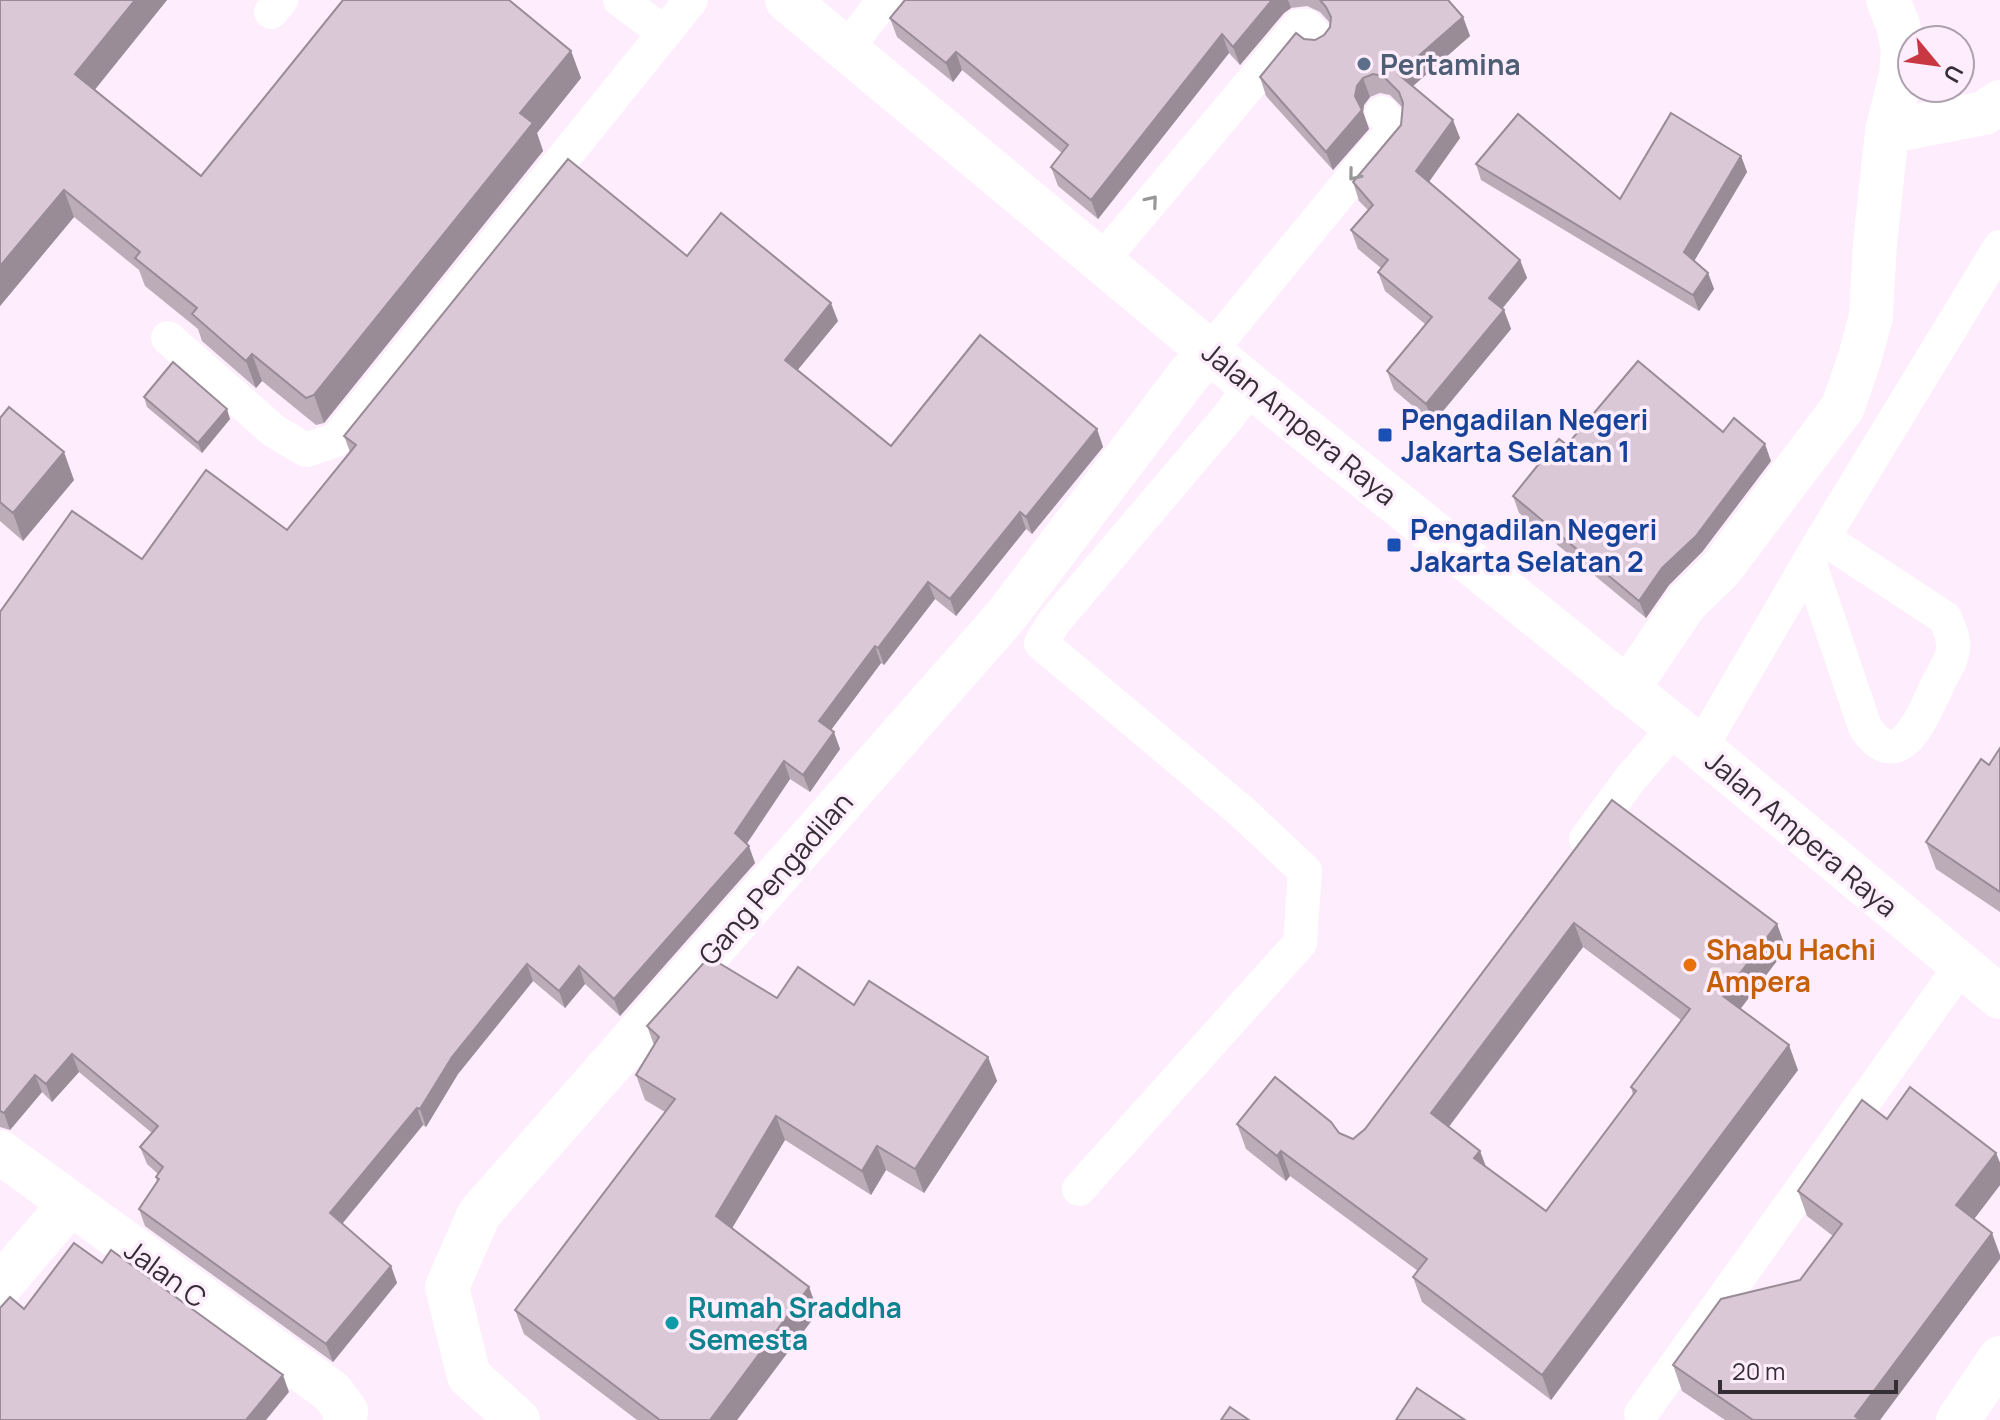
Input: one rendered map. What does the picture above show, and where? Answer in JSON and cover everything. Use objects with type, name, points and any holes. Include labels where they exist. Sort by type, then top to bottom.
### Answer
[{"type":"street","name":"Jalan Ampera Raya","points":[[787,0],[1251,386],[1662,717],[2000,997]]},
{"type":"street","points":[[1662,717],[1721,569],[1843,407],[1860,357],[1871,316],[1887,132],[1901,75],[1903,50],[1888,0]]},
{"type":"street","points":[[1887,132],[1984,113],[2000,102]]},
{"type":"street","name":"Gang Pengadilan","points":[[518,1420],[469,1376],[447,1287],[479,1214],[1005,617],[1187,377],[1211,350]]},
{"type":"street","name":"Jalan C","points":[[0,1152],[338,1406]]},
{"type":"street","points":[[0,1286],[70,1204]]},
{"type":"street","points":[[1958,1420],[2000,1358]]},
{"type":"lane","points":[[620,0],[665,33]]},
{"type":"lane","points":[[168,338],[274,431],[306,450],[336,440],[691,0]]},
{"type":"lane","points":[[847,48],[884,0]]},
{"type":"lane","points":[[1102,260],[1299,26],[1306,26],[1318,39]]},
{"type":"lane","points":[[1211,350],[1390,136],[1390,123],[1382,113]]},
{"type":"lane","points":[[1566,866],[1631,778],[1662,717],[1816,550],[2000,247]]},
{"type":"lane","points":[[1079,1189],[1300,943],[1305,871],[1241,811],[1041,643],[1054,622],[1251,386]]},
{"type":"lane","points":[[1816,550],[1945,618],[1954,650],[1916,730],[1903,743],[1889,747],[1874,741],[1865,727],[1816,550]]},
{"type":"lane","points":[[1641,1414],[1961,966]]},
{"type":"building","points":[[0,0],[135,0],[75,74],[201,176],[343,0],[509,0],[571,51],[520,113],[533,123],[314,395],[306,398],[252,354],[246,361],[192,314],[197,308],[135,258],[140,252],[64,190],[0,266]]},
{"type":"building","points":[[905,0],[1272,0],[1233,47],[1222,34],[1091,200],[1051,167],[1068,145],[956,52],[946,63],[890,18]]},
{"type":"building","points":[[1320,0],[1448,0],[1463,17],[1398,74],[1453,120],[1416,171],[1520,260],[1489,298],[1504,310],[1426,404],[1387,371],[1432,317],[1378,272],[1388,260],[1351,230],[1373,205],[1353,182],[1401,125],[1403,103],[1399,92],[1383,76],[1373,74],[1363,78],[1355,96],[1362,110],[1326,152],[1260,77],[1296,33],[1304,39],[1315,40],[1324,35],[1330,27],[1331,17]]},
{"type":"building","points":[[1671,113],[1741,156],[1684,252],[1708,273],[1693,295],[1476,164],[1518,114],[1620,199]]},
{"type":"building","points":[[568,159],[687,256],[721,213],[831,303],[785,360],[891,446],[980,335],[1097,429],[1026,517],[1020,512],[950,599],[928,582],[819,721],[834,732],[803,775],[784,761],[735,833],[749,846],[614,999],[579,966],[559,991],[527,964],[452,1057],[420,1109],[417,1108],[330,1213],[391,1266],[326,1344],[139,1209],[159,1179],[156,1177],[163,1167],[140,1147],[158,1126],[72,1054],[46,1084],[35,1075],[4,1113],[0,1111],[0,612],[72,511],[142,559],[206,470],[287,530],[356,445],[344,436]]},
{"type":"building","points":[[1638,361],[1723,432],[1734,418],[1765,444],[1696,536],[1662,568],[1639,601],[1513,496],[1559,439],[1567,445]]},
{"type":"building","points":[[173,362],[227,409],[198,443],[144,397]]},
{"type":"building","points":[[9,407],[64,452],[13,513],[0,502],[0,418]]},
{"type":"building","points":[[2000,748],[2000,892],[1926,842],[1981,759],[1989,765]]},
{"type":"building","points":[[1612,800],[1777,924],[1723,996],[1789,1045],[1542,1375],[1413,1277],[1427,1259],[1281,1151],[1277,1156],[1237,1124],[1275,1077],[1331,1122],[1339,1133],[1353,1139],[1365,1129]],"holes":[[[1574,923],[1690,1009],[1631,1087],[1636,1091],[1546,1211],[1474,1158],[1480,1151],[1431,1113]]]},
{"type":"building","points":[[709,957],[777,998],[798,967],[854,1005],[869,981],[988,1057],[915,1169],[877,1146],[862,1171],[776,1116],[716,1216],[809,1287],[710,1420],[660,1420],[515,1310],[675,1099],[636,1075],[659,1037],[647,1026]]},
{"type":"building","points":[[1910,1087],[1996,1153],[1956,1205],[1992,1233],[1855,1416],[1860,1420],[1753,1420],[1673,1365],[1721,1299],[1800,1280],[1842,1224],[1798,1191],[1862,1100],[1887,1119]]},
{"type":"building","points":[[74,1243],[102,1263],[111,1250],[283,1375],[246,1420],[0,1420],[0,1308],[10,1297],[24,1309]]},
{"type":"building","points":[[1417,1388],[1465,1420],[1396,1420]]},
{"type":"building","points":[[1230,1407],[1249,1420],[1221,1420]]},
{"type":"place","name":"Pertamina","points":[[1364,64]]},
{"type":"place","name":"Pengadilan Negeri Jakarta Selatan 1","points":[[1385,435]]},
{"type":"place","name":"Pengadilan Negeri Jakarta Selatan 2","points":[[1394,545]]},
{"type":"place","name":"Shabu Hachi Ampera","points":[[1690,965]]},
{"type":"place","name":"Rumah Sraddha Semesta","points":[[672,1323]]}]
